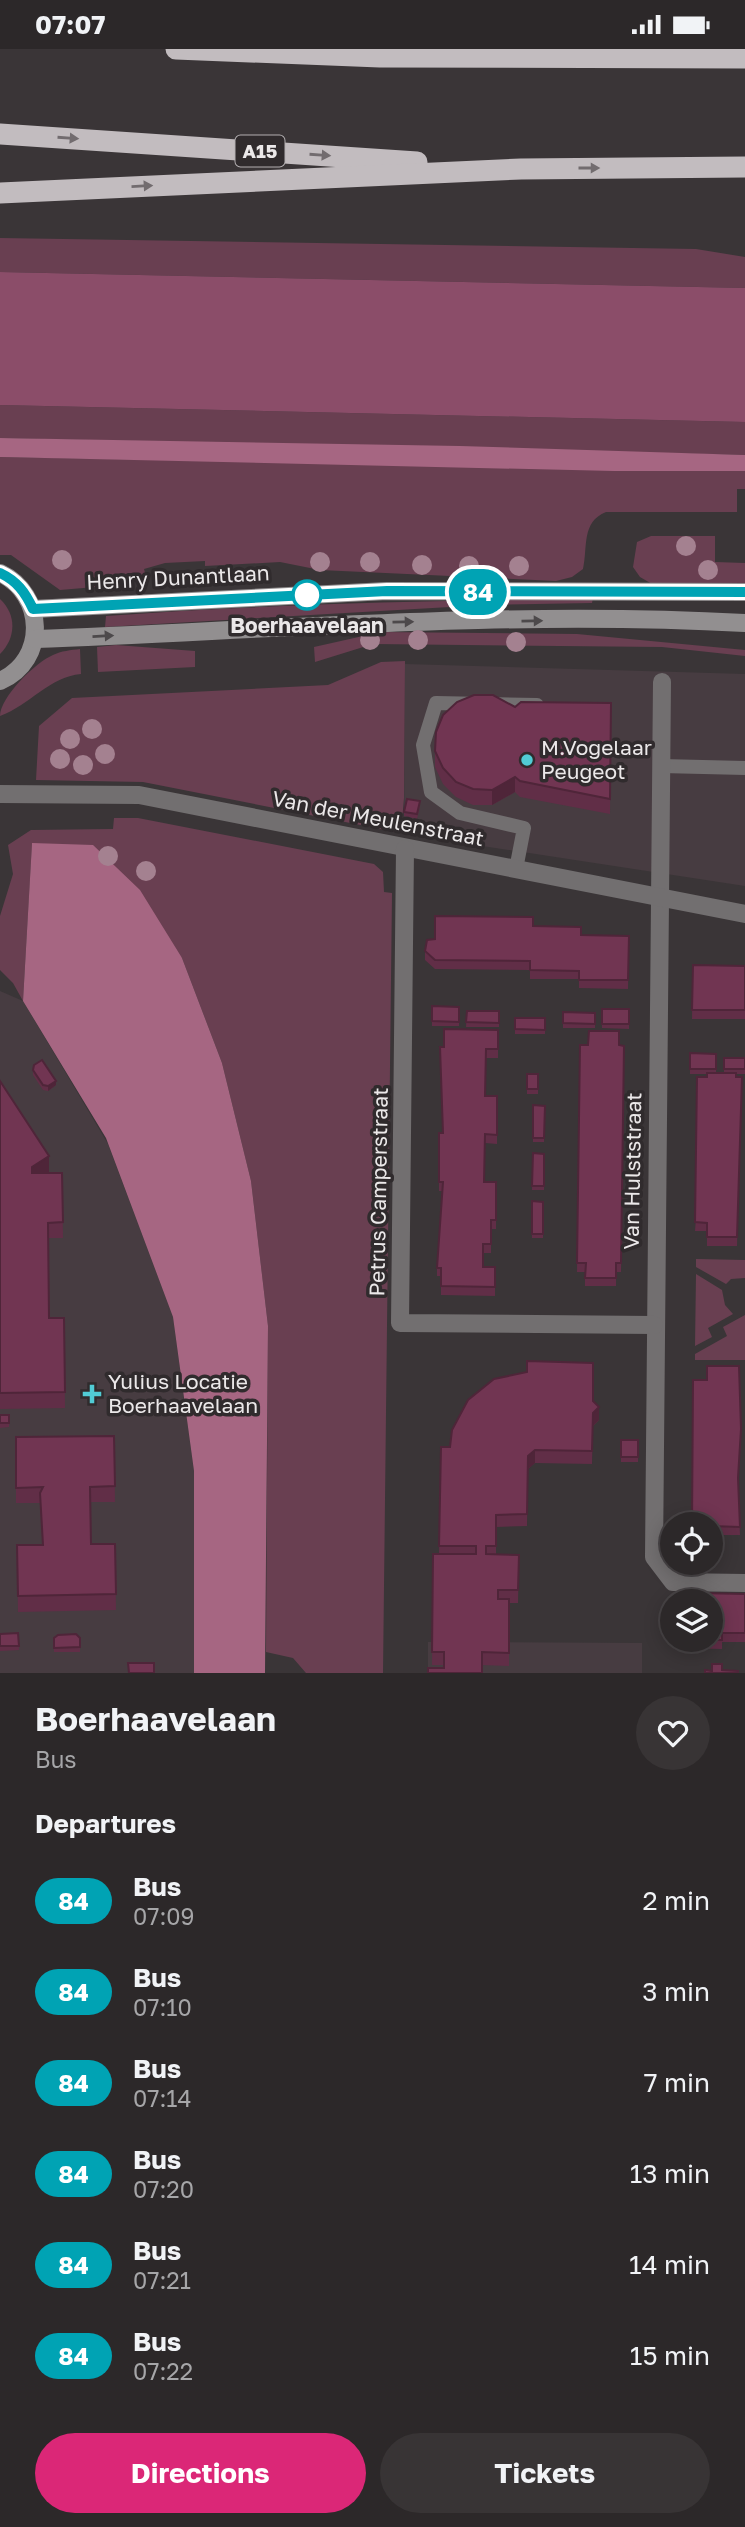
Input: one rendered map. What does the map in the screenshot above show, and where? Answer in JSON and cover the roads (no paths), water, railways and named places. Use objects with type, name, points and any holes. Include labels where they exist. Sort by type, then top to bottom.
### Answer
[{"type":"highway","points":[[176,49],[380,57],[745,58]]},
{"type":"highway","name":"A15","points":[[0,134],[521,169],[745,167]]},
{"type":"highway","points":[[0,193],[521,169]]},
{"type":"main road","points":[[0,573],[11,578],[25,592],[33,609],[35,639],[20,668],[0,681]]},
{"type":"main road","name":"Henry Dunantlaan","points":[[33,609],[387,591],[745,592]]},
{"type":"main road","points":[[35,639],[322,624],[608,620],[745,623]]},
{"type":"street","name":"Van Hulststraat","points":[[662,681],[654,1325],[654,1557],[673,1582],[745,1583]]},
{"type":"street","name":"Van der Meulenstraat","points":[[0,794],[139,795],[745,914]]},
{"type":"street","name":"Petrus Camperstraat","points":[[405,849],[400,1322],[654,1325]]},
{"type":"lane","points":[[516,869],[524,828],[460,813],[430,792],[423,745],[436,703],[553,705]]},
{"type":"lane","points":[[661,766],[745,768]]},
{"type":"place","name":"Boerhaavelaan","points":[[307,595]]},
{"type":"place","name":"M.Vogelaar Peugeot","points":[[527,760]]},
{"type":"place","name":"Yulius Locatie Boerhaavelaan","points":[[92,1394]]}]
